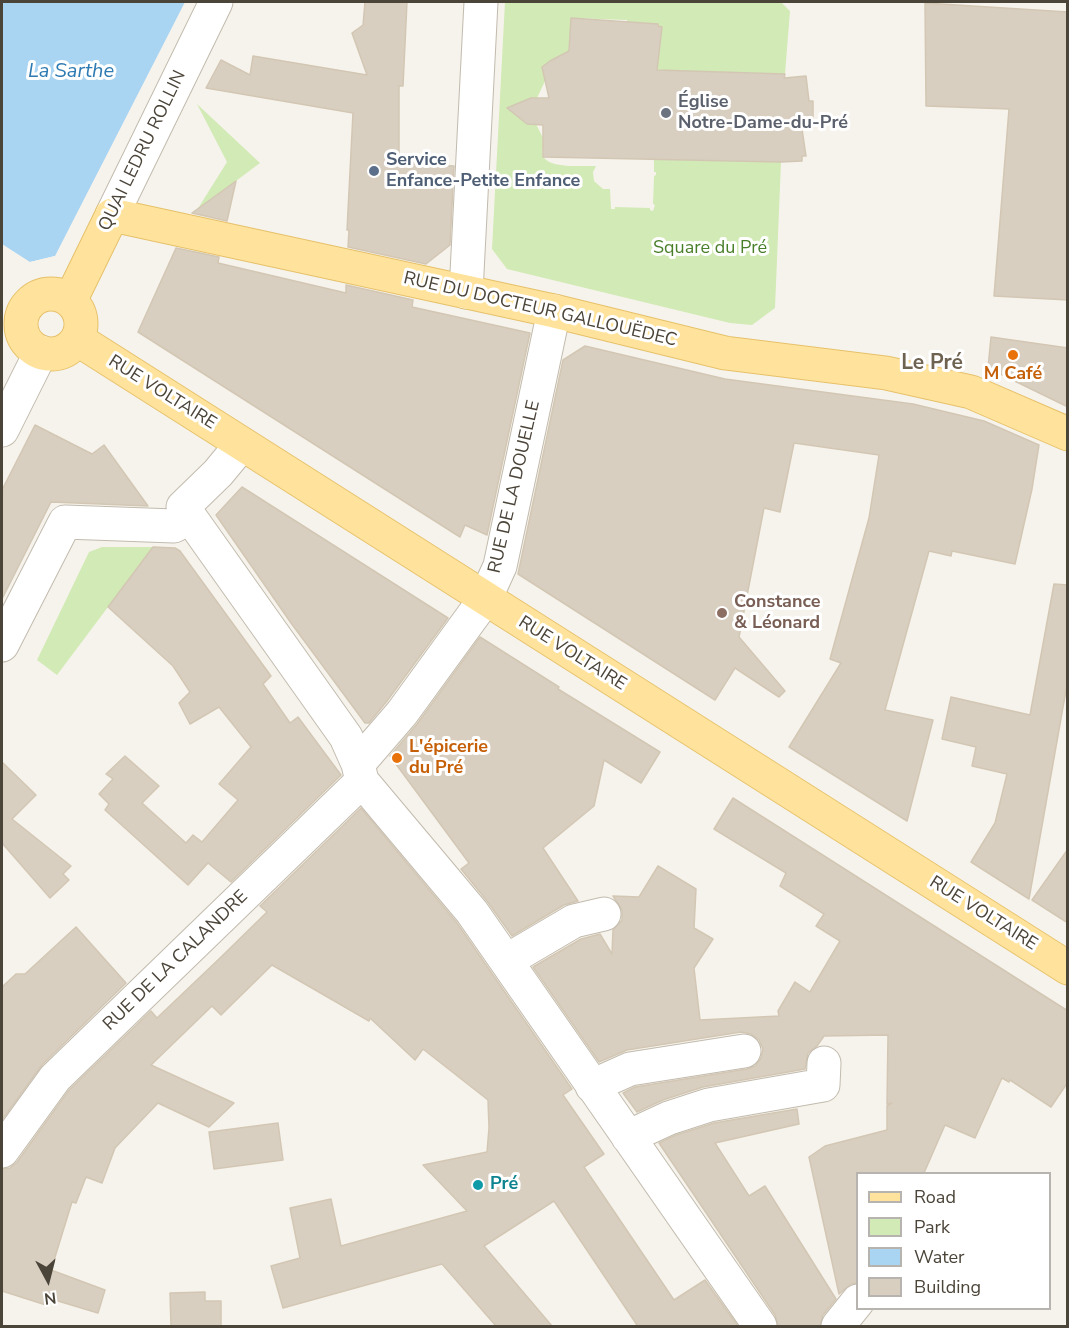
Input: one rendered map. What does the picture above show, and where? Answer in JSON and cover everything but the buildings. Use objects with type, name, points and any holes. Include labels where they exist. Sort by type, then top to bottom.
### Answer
[{"type":"main road","name":"RUE DU DOCTEUR GALLOUËDEC","points":[[112,215],[554,311],[725,353],[886,373],[971,392],[1068,434]]},
{"type":"main road","name":"QUAI LEDRU ROLLIN","points":[[70,301],[112,215]]},
{"type":"main road","points":[[54,294],[70,301],[77,309],[81,319],[77,339],[70,347],[54,354],[41,352],[31,347],[22,329],[17,301],[54,294]]},
{"type":"main road","name":"RUE VOLTAIRE","points":[[77,339],[1068,968]]},
{"type":"street","name":"QUAI LEDRU ROLLIN","points":[[112,215],[216,2]]},
{"type":"street","points":[[466,292],[481,2]]},
{"type":"street","name":"RUE DE LA DOUELLE","points":[[360,772],[485,598],[500,566],[554,311]]},
{"type":"street","points":[[2,430],[41,352]]},
{"type":"street","points":[[242,444],[218,473],[183,507],[346,737],[360,772],[472,912],[760,1326]]},
{"type":"street","points":[[2,645],[65,522],[174,526],[189,517]]},
{"type":"street","name":"RUE DE LA CALANDRE","points":[[2,1151],[55,1078],[360,772]]},
{"type":"street","points":[[506,961],[574,921],[604,914]]},
{"type":"street","points":[[592,1086],[630,1069],[744,1051]]},
{"type":"street","points":[[628,1137],[669,1118],[710,1106],[823,1085],[824,1063]]},
{"type":"street","points":[[838,1326],[856,1304]]},
{"type":"green space","name":"Square du Pré","points":[[505,2],[781,2],[790,11],[785,74],[780,74],[780,77],[760,73],[658,72],[658,24],[627,23],[627,20],[571,18],[568,64],[555,58],[544,67],[546,79],[537,98],[529,98],[520,119],[529,124],[536,124],[545,142],[542,152],[551,163],[596,166],[593,172],[594,181],[603,189],[610,189],[611,209],[615,207],[650,208],[653,211],[655,205],[653,204],[654,176],[656,175],[654,155],[781,162],[775,308],[752,325],[730,323],[507,269],[492,249]]},
{"type":"green space","points":[[197,104],[260,163],[197,210],[227,162]]},
{"type":"green space","points":[[102,547],[153,547],[57,675],[37,660],[89,552]]},
{"type":"water","name":"La Sarthe","points":[[2,2],[185,2],[55,256],[30,262],[2,313]]},
{"type":"pier","points":[[2,244],[30,262],[59,255],[56,259],[32,265],[2,316]]},
{"type":"place","name":"Église Notre-Dame-du-Pré","points":[[666,113]]},
{"type":"place","name":"Service Enfance-Petite Enfance","points":[[374,171]]},
{"type":"place","name":"M Café","points":[[1013,355]]},
{"type":"place","name":"Constance & Léonard","points":[[722,613]]},
{"type":"place","name":"L'épicerie du Pré","points":[[397,758]]},
{"type":"place","name":"Pré","points":[[478,1185]]},
{"type":"district","name":"Le Pré","points":[[932,364]]}]
